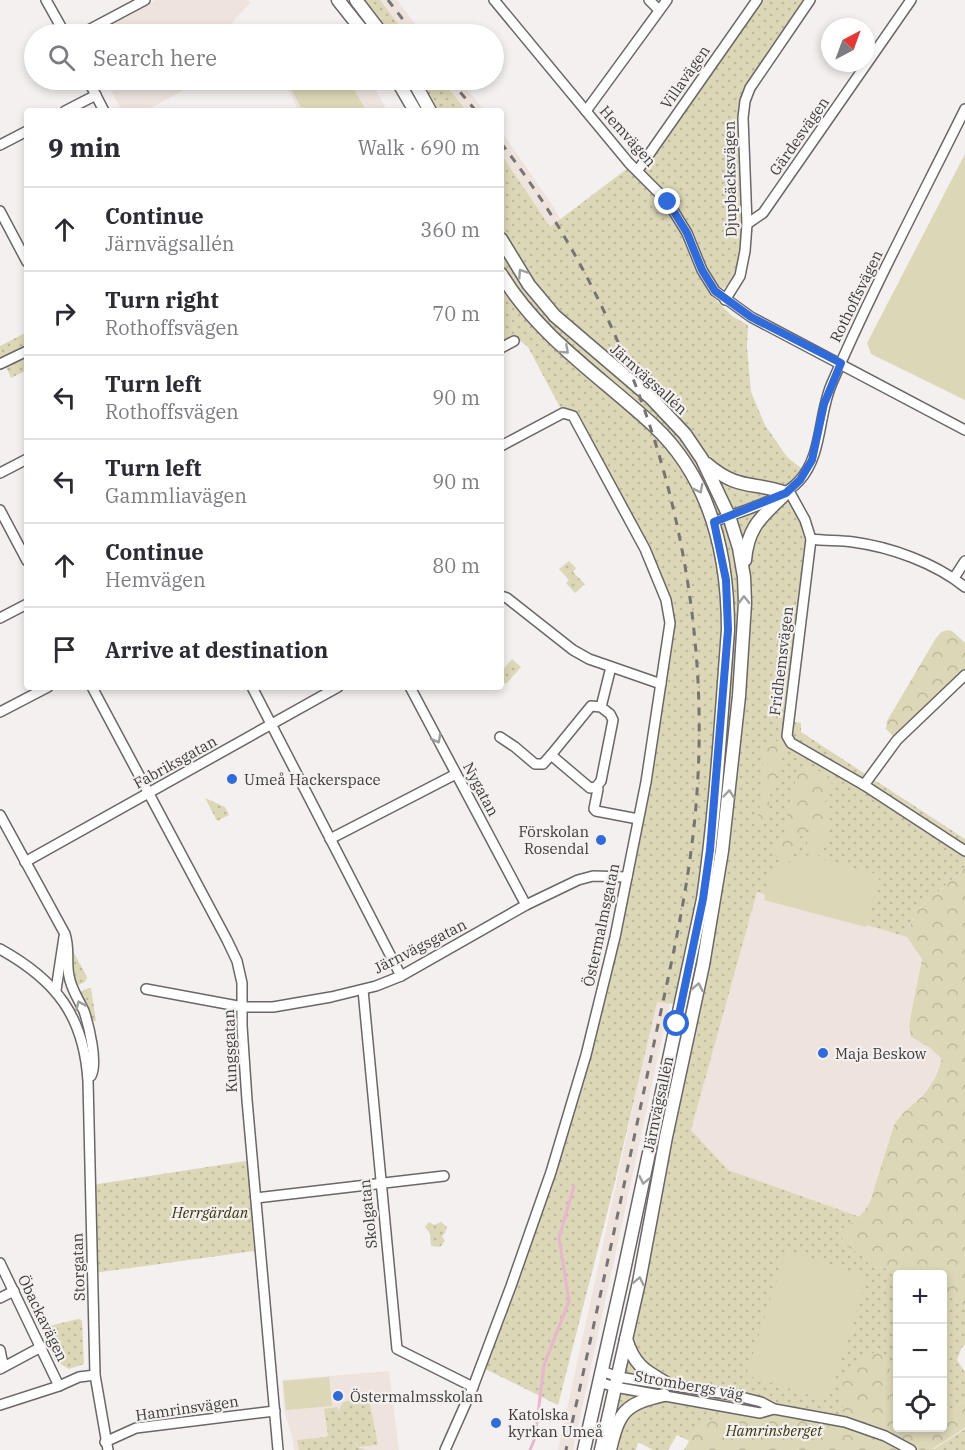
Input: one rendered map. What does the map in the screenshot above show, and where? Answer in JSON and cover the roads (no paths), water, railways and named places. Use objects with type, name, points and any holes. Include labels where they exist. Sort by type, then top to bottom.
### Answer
[{"type":"main road","points":[[338,0],[357,24]]},
{"type":"main road","points":[[356,0],[374,24]]},
{"type":"main road","points":[[403,90],[413,108]]},
{"type":"main road","points":[[418,90],[428,108]]},
{"type":"main road","name":"Järnvägsallén","points":[[504,244],[541,301],[574,333],[667,413],[685,434],[702,459],[729,516],[739,548],[744,577],[745,603],[739,696],[722,851],[703,965],[602,1450]]},
{"type":"main road","name":"Järnvägsallén","points":[[504,278],[552,338],[654,425],[690,471],[714,522],[726,580],[728,630],[710,850],[691,961],[584,1450]]},
{"type":"main road","points":[[702,459],[721,476],[743,485],[788,492]]},
{"type":"main road","points":[[744,577],[749,535],[758,521],[788,492]]},
{"type":"main road","points":[[610,1450],[619,1418],[639,1400],[665,1389],[638,1364],[626,1338]]},
{"type":"street","points":[[46,0],[59,24]]},
{"type":"street","points":[[100,24],[145,0]]},
{"type":"street","name":"Hemvägen","points":[[494,0],[629,163],[668,202],[687,233],[710,284],[725,300],[751,317],[965,430]]},
{"type":"street","points":[[649,0],[659,10]]},
{"type":"street","points":[[586,111],[667,0]]},
{"type":"street","name":"Villavägen","points":[[638,170],[757,0]]},
{"type":"street","name":"Djupbäcksvägen","points":[[725,300],[743,269],[747,224],[743,118],[745,100],[750,88],[810,0]]},
{"type":"street","name":"Gärdesvägen","points":[[747,224],[764,213],[911,0]]},
{"type":"street","points":[[93,90],[102,108]]},
{"type":"street","points":[[71,108],[96,95]]},
{"type":"street","name":"Rothoffsvägen","points":[[714,522],[788,492],[806,472],[812,460],[824,404],[841,363],[965,109]]},
{"type":"street","points":[[0,145],[24,133]]},
{"type":"street","points":[[0,211],[24,255]]},
{"type":"street","points":[[504,346],[514,341]]},
{"type":"street","points":[[0,364],[24,352]]},
{"type":"street","name":"Östermalmsgatan","points":[[445,1450],[473,1387],[511,1286],[556,1153],[588,1044],[615,937],[639,819],[670,623],[666,600],[645,549],[577,421],[568,413],[563,413],[504,444]]},
{"type":"street","points":[[0,473],[24,461]]},
{"type":"street","name":"Fridhemsvägen","points":[[788,492],[806,520],[811,539],[787,736],[791,743],[864,785],[965,851]]},
{"type":"street","points":[[0,510],[24,555]]},
{"type":"street","points":[[811,539],[855,542],[922,561],[954,578],[965,587]]},
{"type":"street","points":[[954,578],[965,561]]},
{"type":"street","points":[[504,597],[573,650],[589,659],[661,684]]},
{"type":"street","points":[[0,618],[24,606]]},
{"type":"street","points":[[601,707],[611,667]]},
{"type":"street","points":[[864,785],[897,740],[965,675]]},
{"type":"street","points":[[0,712],[42,690]]},
{"type":"street","name":"Kungsgatan","points":[[94,690],[237,961],[242,983],[247,1100],[278,1450]]},
{"type":"street","points":[[254,690],[401,976]]},
{"type":"street","name":"Fabriksgatan","points":[[25,862],[333,690]]},
{"type":"street","name":"Nygatan","points":[[412,690],[526,905]]},
{"type":"street","points":[[500,737],[535,764],[543,764],[591,706],[601,707],[610,714],[613,720],[601,781],[596,787],[590,788],[551,755]]},
{"type":"street","points":[[330,839],[456,774]]},
{"type":"street","points":[[596,787],[598,789],[594,809],[596,811],[639,819]]},
{"type":"street","name":"Storgatan","points":[[0,815],[65,934],[69,946],[70,980],[84,1013],[92,1046],[93,1072],[88,1081]]},
{"type":"street","name":"Järnvägsgatan","points":[[146,989],[243,1007],[273,1008],[363,990],[401,976],[526,905],[578,880],[593,876],[627,877]]},
{"type":"street","points":[[56,990],[65,934]]},
{"type":"street","name":"Storgatan","points":[[0,949],[30,967],[56,990],[71,1012],[85,1052],[88,1081],[95,1375],[106,1446]]},
{"type":"street","name":"Skolgatan","points":[[363,990],[397,1349],[473,1387]]},
{"type":"street","points":[[256,1197],[444,1176]]},
{"type":"street","name":"Öbackavägen","points":[[0,1263],[59,1386]]},
{"type":"street","points":[[0,1298],[14,1291]]},
{"type":"street","points":[[0,1350],[3,1367],[41,1347]]},
{"type":"street","points":[[0,1405],[59,1386],[79,1377],[95,1375]]},
{"type":"street","name":"Strombergs väg","points":[[600,1377],[616,1382],[665,1389],[760,1413],[774,1409],[845,1422],[885,1436],[911,1450]]},
{"type":"street","name":"Hamrinsvägen","points":[[106,1446],[136,1428],[274,1411]]},
{"type":"waterway","points":[[530,1450],[535,1438],[544,1365],[569,1301],[559,1238],[574,1186]]},
{"type":"railway","points":[[388,0],[406,24]]},
{"type":"railway","points":[[458,90],[473,108]]},
{"type":"railway","points":[[504,147],[550,214],[593,289],[629,368],[658,450],[679,534],[693,620],[699,706],[697,792],[685,894],[566,1450]]},
{"type":"place","name":"Umeå Hackerspace","points":[[232,779]]},
{"type":"place","name":"Förskolan Rosendal","points":[[601,840]]},
{"type":"place","name":"Maja Beskow","points":[[823,1053]]},
{"type":"place","name":"Östermalmsskolan","points":[[338,1396]]},
{"type":"place","name":"Katolska kyrkan Umeå","points":[[496,1423]]},
{"type":"park label","name":"Herrgärdan","points":[[210,1212]]},
{"type":"park label","name":"Hamrinsberget","points":[[774,1430]]}]
